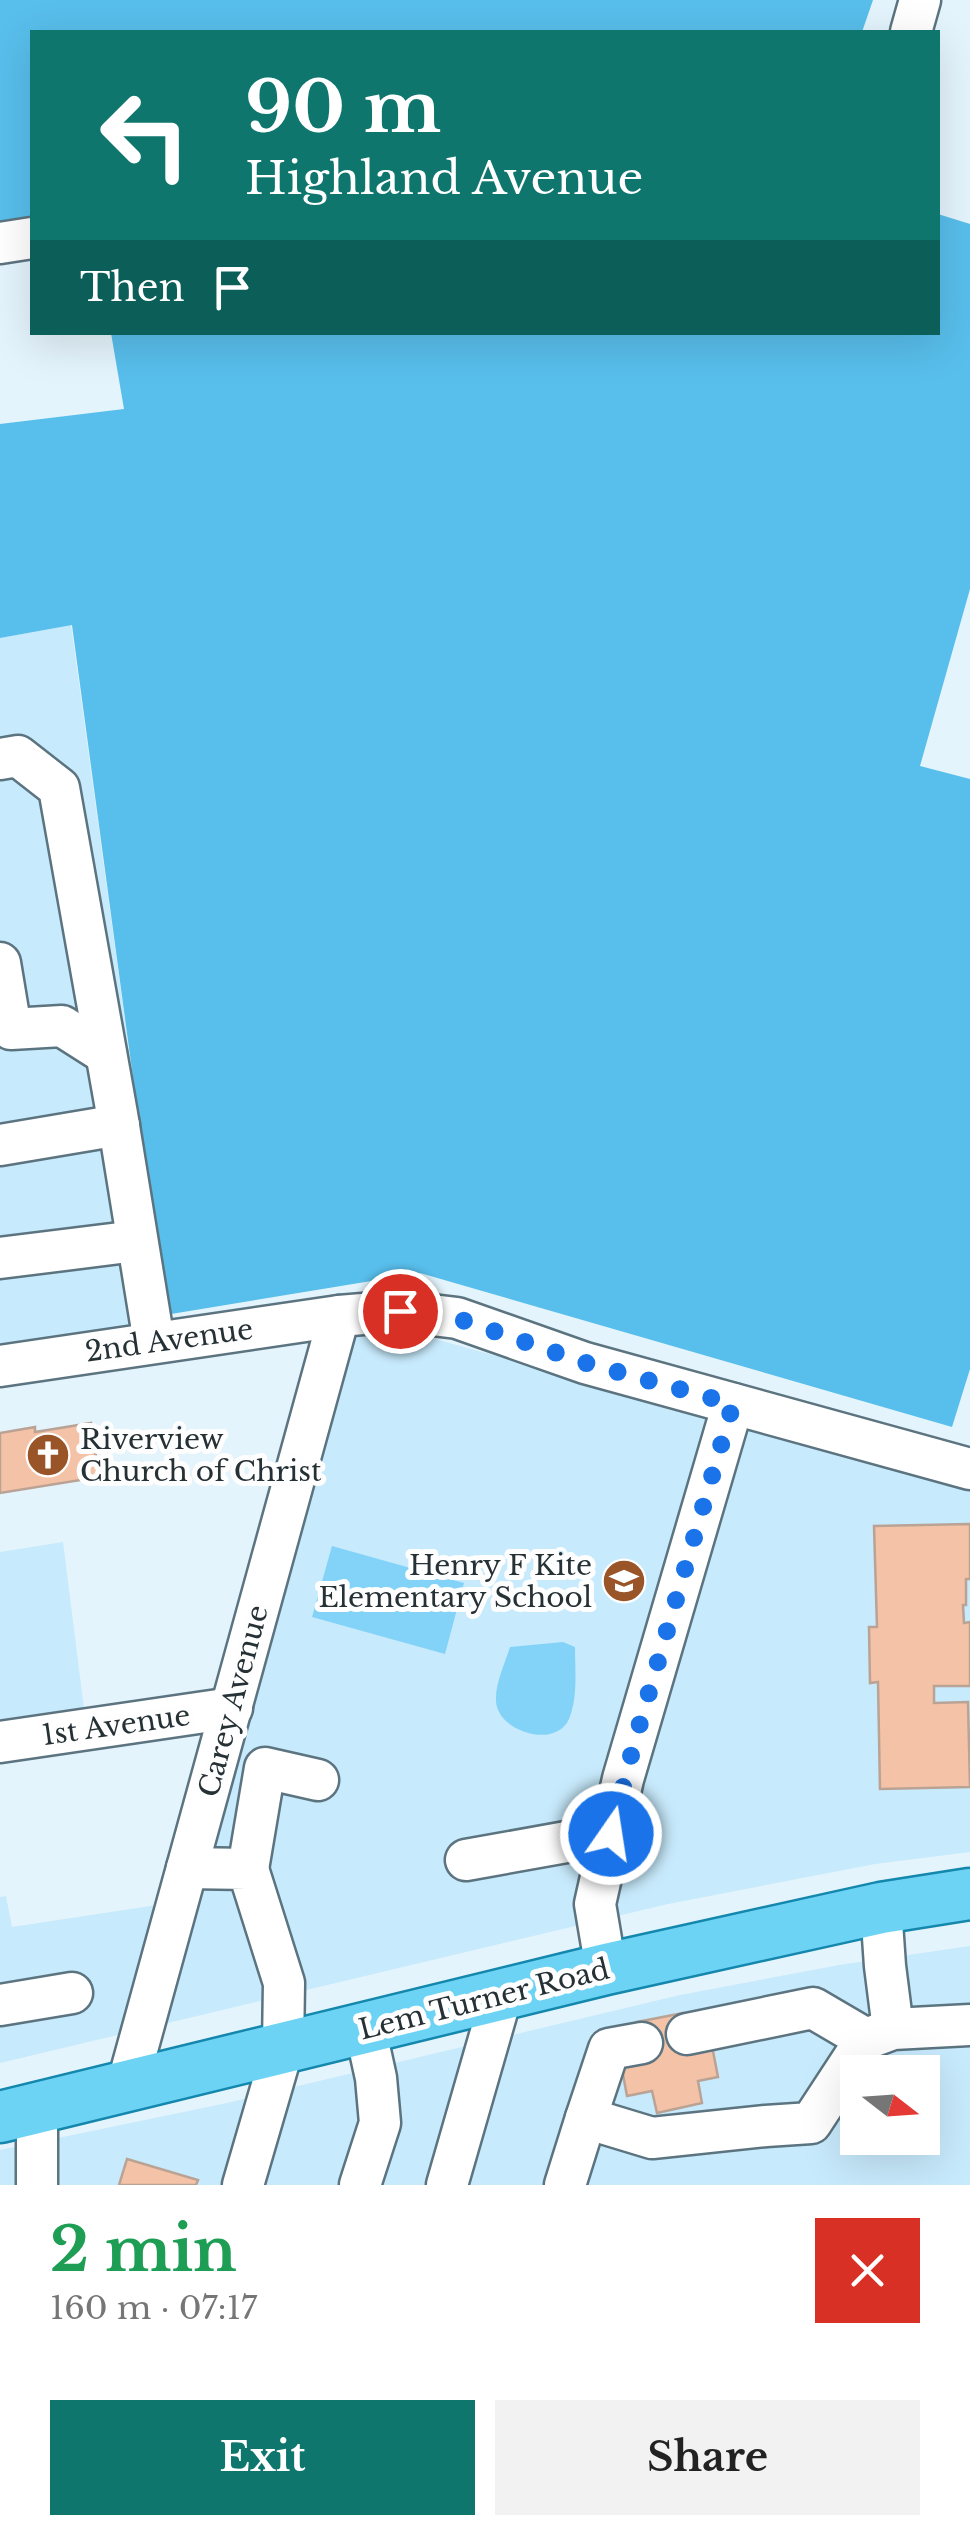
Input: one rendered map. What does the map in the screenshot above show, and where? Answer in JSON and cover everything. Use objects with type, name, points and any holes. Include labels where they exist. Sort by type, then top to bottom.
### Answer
[{"type":"main road","name":"Lem Turner Road","points":[[19,2112],[606,1969],[882,1908],[970,1894]]},
{"type":"street","points":[[912,30],[920,0]]},
{"type":"street","points":[[0,243],[30,238]]},
{"type":"street","points":[[0,759],[18,756],[59,788],[154,1342]]},
{"type":"street","points":[[0,963],[10,1029],[62,1026],[106,1054]]},
{"type":"street","points":[[0,1145],[119,1124]]},
{"type":"street","points":[[0,1258],[136,1241]]},
{"type":"street","name":"2nd Avenue","points":[[0,1366],[338,1316],[400,1311],[456,1318],[586,1363],[970,1469]]},
{"type":"street","name":"Carey Avenue","points":[[127,2086],[338,1316]]},
{"type":"street","points":[[606,1969],[596,1904],[611,1834],[733,1404]]},
{"type":"street","name":"1st Avenue","points":[[0,1742],[232,1708]]},
{"type":"street","points":[[243,2185],[283,2048],[284,1983],[248,1869],[266,1768],[318,1780]]},
{"type":"street","points":[[466,1860],[611,1834]]},
{"type":"street","points":[[188,1868],[248,1869]]},
{"type":"street","points":[[586,2118],[652,2138],[810,2123],[880,2034],[885,1966],[882,1908]]},
{"type":"street","points":[[0,2005],[72,1992]]},
{"type":"street","points":[[447,2185],[502,1994]]},
{"type":"street","points":[[687,2034],[813,2008],[880,2034],[970,2025]]},
{"type":"street","points":[[360,2185],[380,2124],[376,2078],[365,2028]]},
{"type":"street","points":[[565,2185],[609,2050],[642,2043]]},
{"type":"street","points":[[19,2112],[37,2185]]},
{"type":"shaded area","points":[[0,0],[873,0],[863,30],[30,30],[30,217],[0,222]]},
{"type":"shaded area","points":[[940,215],[970,224],[970,589],[920,766],[970,779],[970,1369],[952,1427],[420,1273],[165,1315],[72,625],[0,638],[0,424],[124,409],[111,335],[940,335]]},
{"type":"shaded area","points":[[71,625],[165,1315],[0,1381],[0,638]]},
{"type":"shaded area","name":"Henry F Kite Elementary School","points":[[395,1328],[970,1487],[970,1852],[875,1864],[668,1904],[0,2063],[0,1897],[6,1896],[12,1927],[190,1900],[344,1336]]},
{"type":"shaded area","points":[[63,1542],[85,1717],[0,1730],[0,1552]]},
{"type":"shaded area","points":[[332,1546],[464,1583],[445,1654],[312,1617]]},
{"type":"shaded area","points":[[563,1642],[575,1647],[575,1693],[569,1719],[552,1733],[540,1735],[516,1728],[499,1712],[496,1701],[510,1647]]},
{"type":"shaded area","points":[[970,1946],[970,2185],[0,2185],[0,2150],[227,2103],[680,1995],[839,1965]]},
{"type":"building","name":"Riverview Church of Christ","points":[[91,1423],[99,1477],[0,1493],[0,1433]]},
{"type":"building","points":[[970,1524],[970,1579],[966,1579],[963,1605],[964,1623],[970,1622],[970,1686],[934,1686],[934,1703],[968,1702],[970,1787],[880,1789],[878,1682],[870,1683],[869,1627],[877,1627],[874,1526]]},
{"type":"building","points":[[683,2013],[690,2050],[712,2046],[718,2077],[698,2081],[702,2103],[657,2113],[652,2091],[627,2096],[621,2064],[645,2059],[637,2022]]},
{"type":"building","points":[[127,2159],[198,2180],[196,2185],[119,2185]]},
{"type":"place","name":"Riverview Church of Christ","points":[[48,1455]]},
{"type":"place","name":"Henry F Kite Elementary School","points":[[624,1581]]},
{"type":"route","points":[[400,1311],[456,1318],[586,1363],[733,1404],[611,1834]]}]
